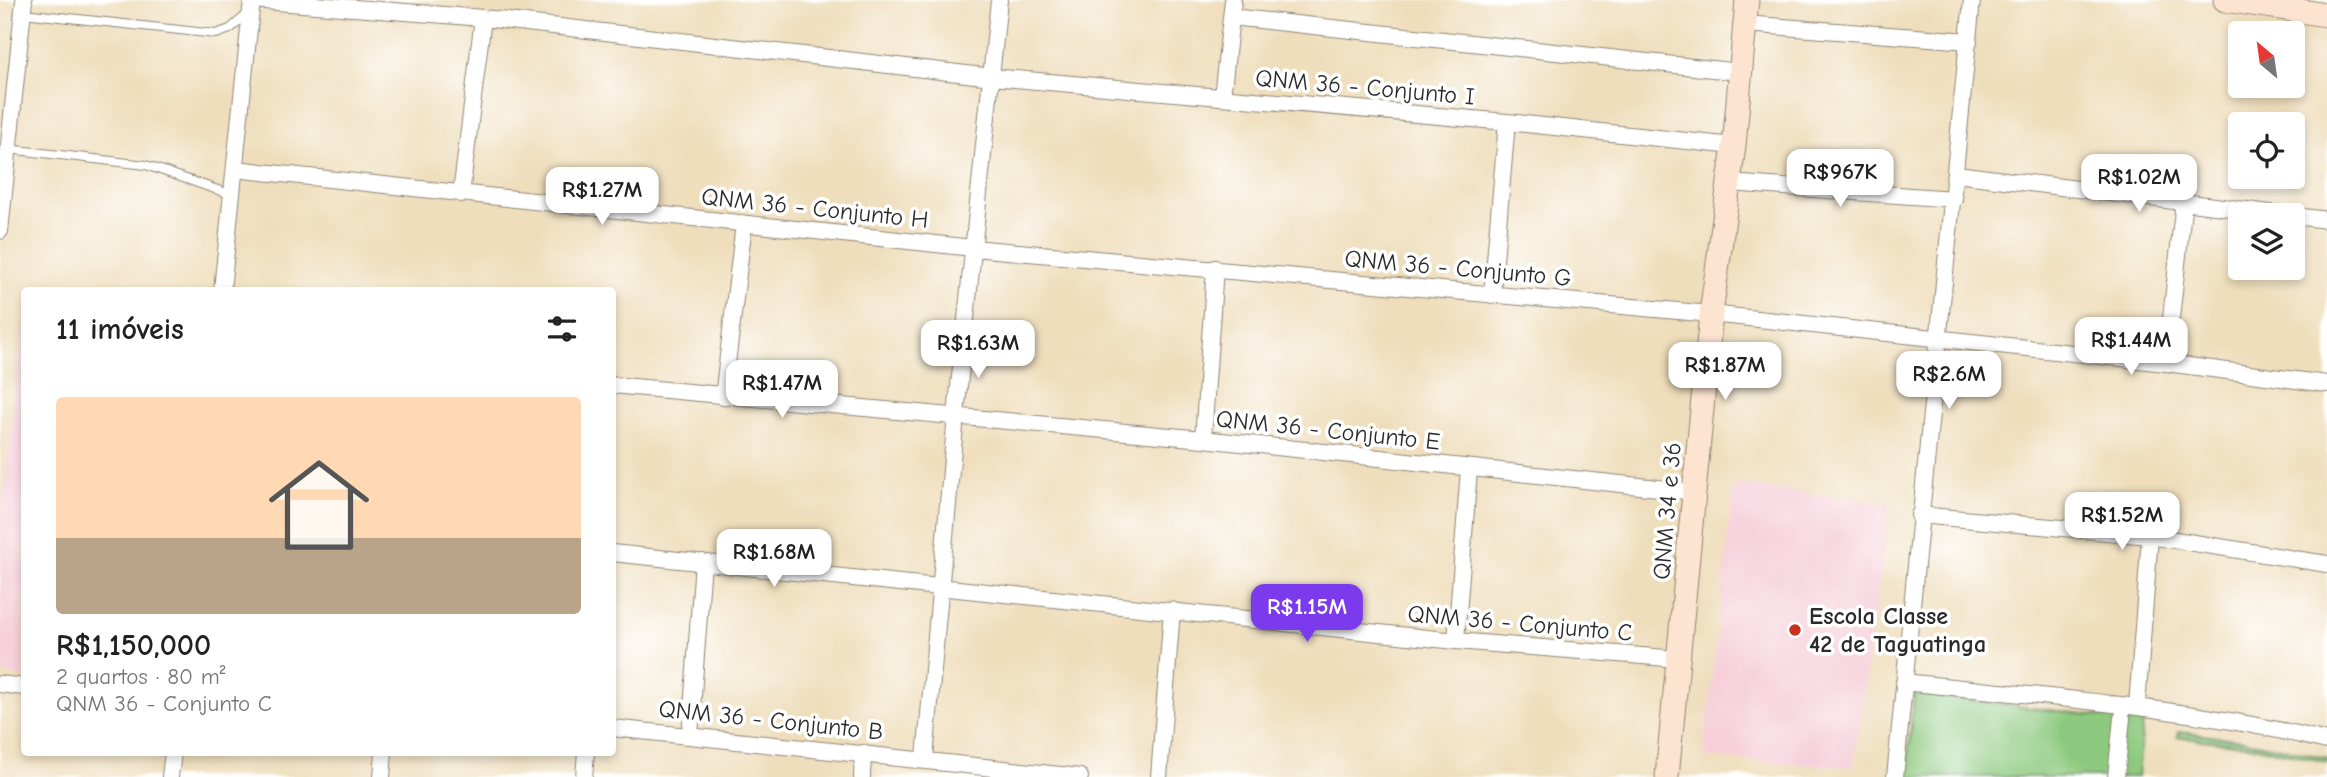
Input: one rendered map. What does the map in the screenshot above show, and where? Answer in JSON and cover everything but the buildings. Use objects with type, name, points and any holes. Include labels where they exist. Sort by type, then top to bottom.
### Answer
[{"type":"street","points":[[925,758],[939,589],[999,0]]},
{"type":"street","points":[[1222,97],[1233,0]]},
{"type":"street","name":"QNM 34 e 36","points":[[1667,777],[1711,314],[1734,146],[1747,0]]},
{"type":"street","points":[[1895,777],[1972,0]]},
{"type":"street","points":[[2225,0],[2327,15]]},
{"type":"street","points":[[222,287],[251,4]]},
{"type":"street","name":"QNM 36 - Conjunto I","points":[[251,4],[483,18],[992,77],[1507,122],[1734,146]]},
{"type":"street","points":[[0,231],[4,149],[24,6]]},
{"type":"street","points":[[461,194],[483,18]]},
{"type":"street","points":[[1231,18],[1740,72]]},
{"type":"street","points":[[1745,24],[1969,41]]},
{"type":"street","points":[[1492,295],[1507,122]]},
{"type":"street","name":"QNM 36 - Conjunto H","points":[[236,169],[973,248]]},
{"type":"street","points":[[1956,174],[2327,220]]},
{"type":"street","points":[[1729,183],[1954,199]]},
{"type":"street","points":[[2166,363],[2184,201]]},
{"type":"street","points":[[723,397],[744,224]]},
{"type":"street","name":"QNM 36 - Conjunto G","points":[[973,248],[1711,314],[1939,337],[2327,384]]},
{"type":"street","points":[[1203,439],[1215,268]]},
{"type":"street","name":"QNM 36 - Conjunto E","points":[[616,386],[1203,439],[1695,492]]},
{"type":"street","points":[[1456,641],[1469,469]]},
{"type":"street","points":[[1919,515],[2150,536],[2327,564]]},
{"type":"street","points":[[2137,706],[2150,536]]},
{"type":"street","name":"QNM 36 - Conjunto C","points":[[616,553],[1456,641],[1679,659]]},
{"type":"street","points":[[690,735],[703,562]]},
{"type":"street","points":[[1159,777],[1172,610]]},
{"type":"street","points":[[1904,682],[2137,706],[2283,730],[2327,741]]},
{"type":"street","points":[[0,684],[21,687]]},
{"type":"street","points":[[2116,777],[2122,718]]},
{"type":"street","name":"QNM 36 - Conjunto B","points":[[616,727],[925,758],[1080,777]]},
{"type":"street","points":[[862,777],[863,753]]},
{"type":"street","points":[[170,777],[173,756]]},
{"type":"street","points":[[382,777],[384,756]]},
{"type":"street","points":[[584,777],[586,756]]},
{"type":"lane","points":[[24,6],[216,34],[230,29],[251,4]]},
{"type":"lane","points":[[4,149],[146,165],[232,194]]},
{"type":"shaded area","points":[[21,333],[21,676],[0,673],[0,532]]},
{"type":"shaded area","name":"Escola Classe 42 de Taguatinga","points":[[1734,484],[1890,504],[1853,767],[1703,757]]},
{"type":"green space","points":[[1914,694],[2143,721],[2138,777],[1906,777]]},
{"type":"green space","points":[[2178,732],[2242,740],[2327,758],[2327,762],[2253,746],[2177,737]]},
{"type":"place","name":"Escola Classe 42 de Taguatinga","points":[[1795,630]]}]
